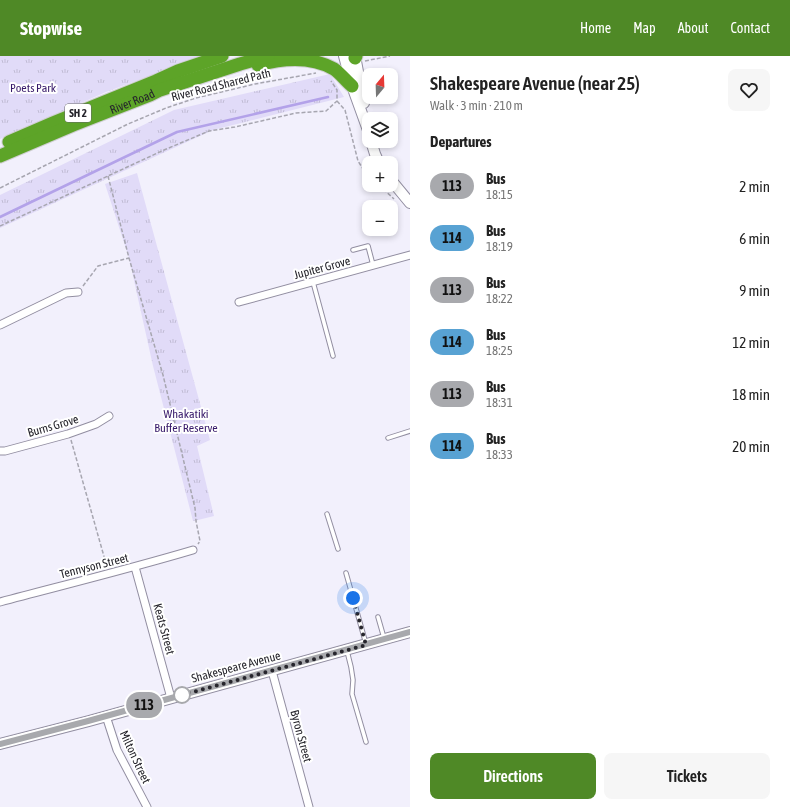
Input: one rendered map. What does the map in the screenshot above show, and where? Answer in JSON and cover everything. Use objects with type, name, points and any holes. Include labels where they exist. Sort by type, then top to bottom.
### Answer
[{"type":"highway","name":"River Road","points":[[0,146],[156,82],[178,71],[222,56]]},
{"type":"highway","points":[[156,82],[178,77],[242,56]]},
{"type":"highway","name":"River Road","points":[[0,156],[160,90],[268,56]]},
{"type":"highway","points":[[150,95],[161,94],[227,73],[297,57],[325,63],[335,69],[352,86]]},
{"type":"street","points":[[354,58],[352,86],[362,113]]},
{"type":"street","points":[[354,58],[365,112]]},
{"type":"street","points":[[398,188],[410,203]]},
{"type":"street","name":"Jupiter Grove","points":[[239,302],[410,255]]},
{"type":"street","points":[[0,325],[66,293],[78,292]]},
{"type":"street","name":"Burns Grove","points":[[0,451],[5,451],[68,434],[96,424],[109,416]]},
{"type":"street","name":"Tennyson Street","points":[[0,602],[135,567],[193,550]]},
{"type":"street","name":"Keats Street","points":[[135,567],[171,698]]},
{"type":"street","name":"Shakespeare Avenue","points":[[0,744],[410,632]]},
{"type":"street","name":"Byron Street","points":[[272,670],[309,807]]},
{"type":"street","name":"Milton Street","points":[[106,716],[117,750],[147,807]]},
{"type":"lane","points":[[353,250],[368,246],[373,265]]},
{"type":"lane","points":[[313,282],[334,356]]},
{"type":"lane","points":[[388,438],[410,431]]},
{"type":"lane","points":[[327,514],[338,549]]},
{"type":"lane","points":[[346,573],[366,645]]},
{"type":"lane","points":[[378,617],[384,639]]},
{"type":"lane","points":[[347,650],[353,680],[352,694],[366,742]]},
{"type":"path","points":[[354,58],[390,56]]},
{"type":"path","name":"River Road Shared Path","points":[[0,188],[128,124],[166,108],[196,98],[255,84],[316,73]]},
{"type":"path","points":[[331,80],[337,90],[337,101],[345,110],[358,161],[362,167]]},
{"type":"path","points":[[0,226],[108,175],[209,131],[235,127],[296,113],[326,111],[337,101]]},
{"type":"path","points":[[108,175],[129,258],[163,375],[195,508],[200,541],[193,550]]},
{"type":"path","points":[[78,292],[98,266],[129,258]]},
{"type":"path","points":[[68,434],[108,573]]},
{"type":"green space","name":"Poets Park","points":[[0,56],[204,56],[106,92],[0,139]]},
{"type":"green space","points":[[330,74],[344,97],[213,130],[0,228],[0,195],[174,110]]},
{"type":"green space","name":"Whakatiki Buffer Reserve","points":[[137,173],[210,440],[197,446],[214,516],[193,521],[153,366],[129,258],[105,184]]},
{"type":"waterway","points":[[0,217],[177,132],[328,97]]},
{"type":"bus line","name":"113","points":[[0,744],[410,632]]},
{"type":"route","points":[[182,695],[366,645],[353,598]]}]
